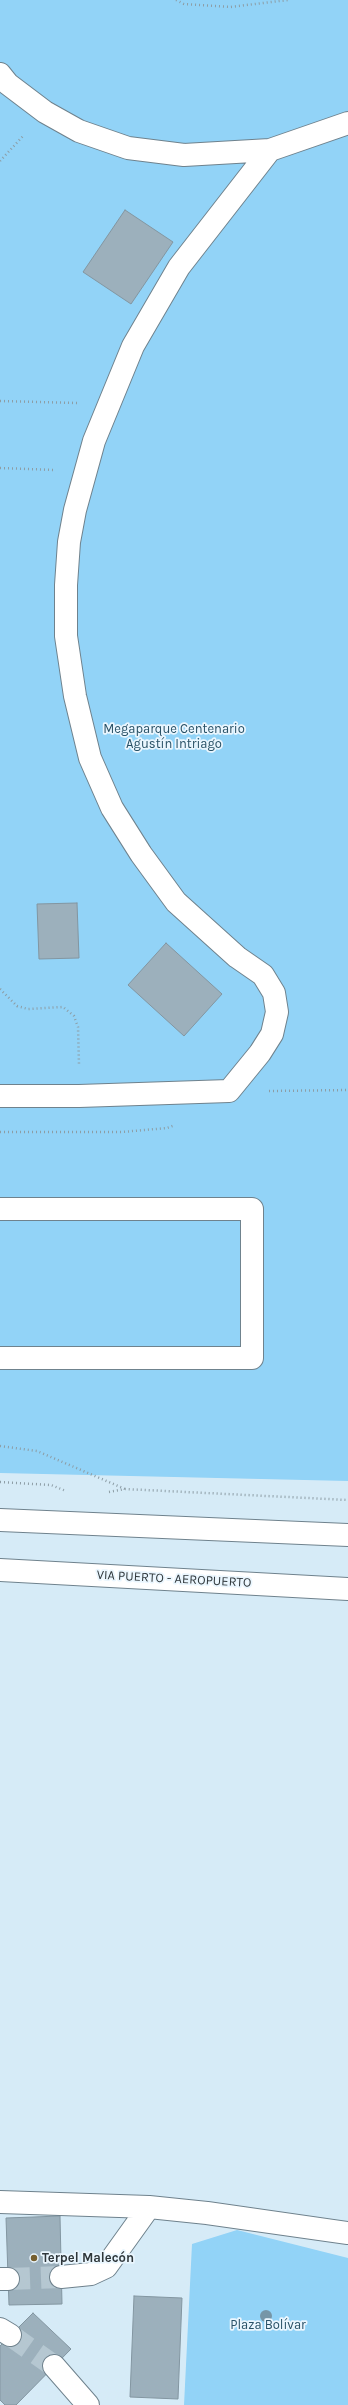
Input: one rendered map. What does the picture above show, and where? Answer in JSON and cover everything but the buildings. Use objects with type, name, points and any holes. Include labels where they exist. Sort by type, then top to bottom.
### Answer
[{"type":"main road","points":[[0,74],[8,84],[45,112],[79,132],[128,148],[184,155],[270,150],[348,123]]},
{"type":"main road","points":[[0,1096],[79,1096],[229,1091],[264,1047],[272,1034],[277,1012],[274,993],[262,975],[237,957],[176,902],[141,854],[112,808],[90,758],[75,696],[66,636],[66,585],[69,542],[75,510],[94,441],[132,346],[179,267],[270,150]]},
{"type":"main road","points":[[0,1210],[252,1210],[252,1358],[0,1358]]},
{"type":"main road","points":[[0,1520],[348,1535]]},
{"type":"main road","name":"VIA PUERTO - AEROPUERTO","points":[[0,1570],[348,1589]]},
{"type":"main road","points":[[0,2202],[149,2207],[207,2213],[348,2233]]},
{"type":"main road","points":[[62,2277],[91,2274],[106,2267],[149,2207]]},
{"type":"main road","points":[[54,2366],[88,2405]]},
{"type":"path","points":[[176,0],[184,4],[230,6],[288,0]]},
{"type":"path","points":[[0,161],[45,112]]},
{"type":"path","points":[[0,401],[78,403]]},
{"type":"path","points":[[0,468],[59,470]]},
{"type":"path","points":[[0,989],[8,1000],[17,1006],[28,1009],[63,1007],[74,1016],[78,1027],[79,1096]]},
{"type":"path","points":[[0,1446],[37,1451],[125,1489]]},
{"type":"path","points":[[0,1482],[51,1484],[70,1492]]},
{"type":"path","points":[[104,1494],[125,1489],[348,1500]]},
{"type":"green space","name":"Megaparque Centenario Agustín Intriago","points":[[0,0],[348,0],[348,1481],[0,1473]]},
{"type":"green space","name":"Plaza Bolívar","points":[[237,2230],[348,2258],[348,2405],[184,2405],[192,2244]]},
{"type":"tunnel","points":[[8,2279],[61,2277]]},
{"type":"tunnel","points":[[10,2335],[54,2366]]},
{"type":"place","name":"Terpel Malecón","points":[[34,2258]]}]
